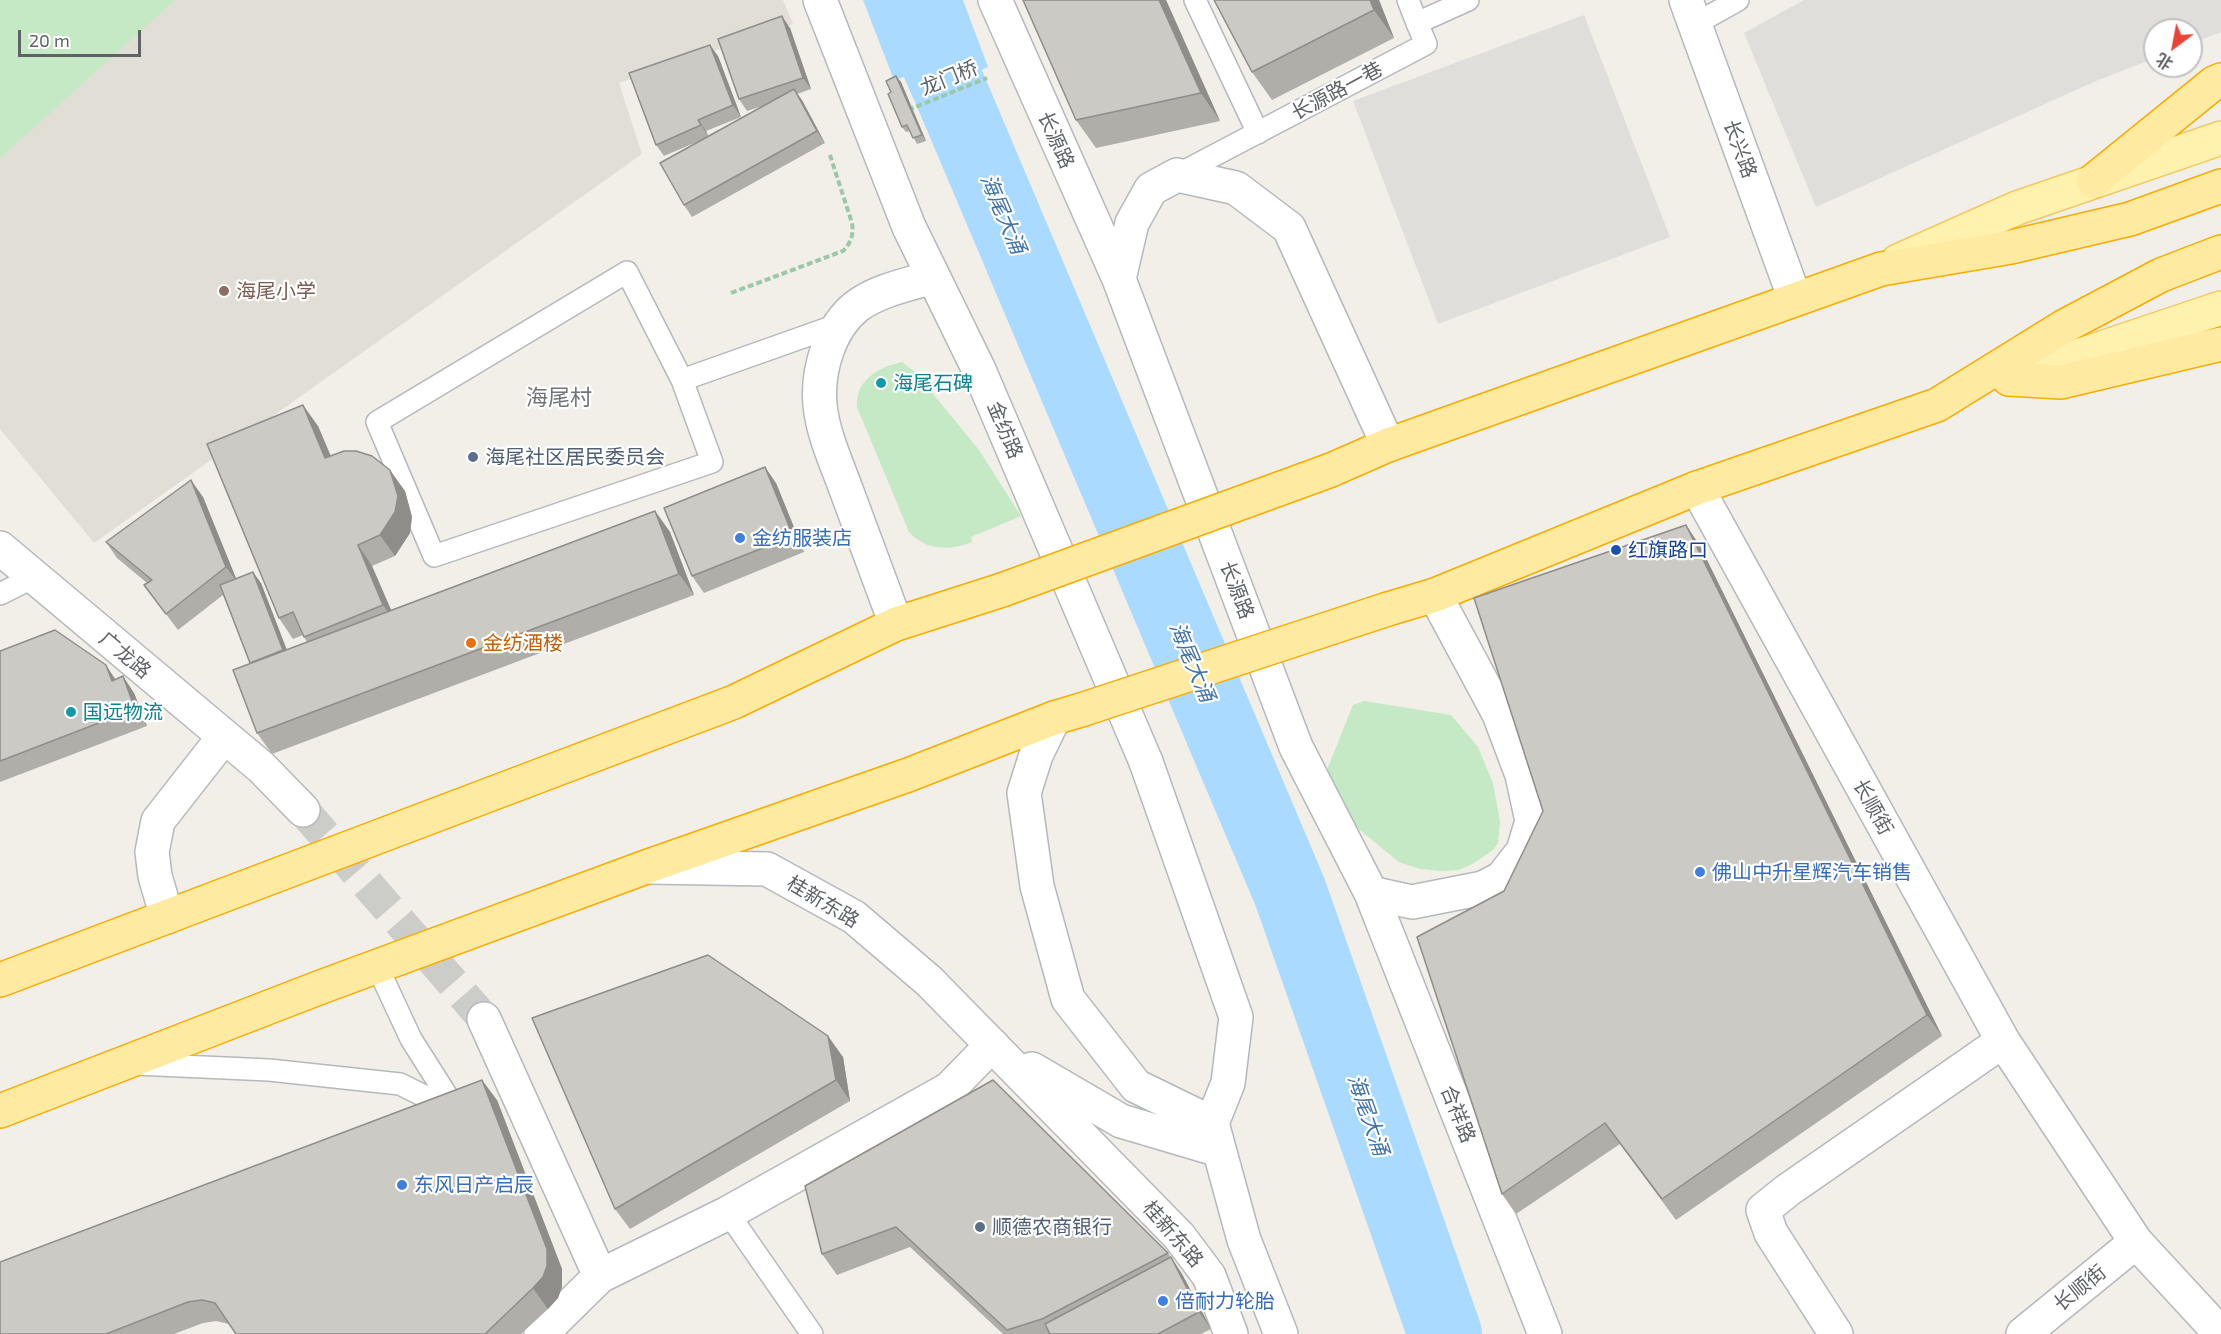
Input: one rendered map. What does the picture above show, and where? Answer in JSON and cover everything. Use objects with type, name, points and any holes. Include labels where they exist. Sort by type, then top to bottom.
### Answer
[{"type":"highway","points":[[2093,181],[2214,83],[2221,80]]},
{"type":"highway","points":[[0,980],[734,702],[896,624],[1002,590],[1331,470],[1388,445],[1881,268],[2011,247],[2130,219],[2221,186]]},
{"type":"highway","points":[[0,1111],[377,966],[646,867],[908,776],[1067,714],[1435,595],[1697,488],[1937,405],[2063,327],[2161,275],[2221,252]]},
{"type":"highway","points":[[2009,380],[2061,382],[2220,344]]},
{"type":"main road","points":[[1881,268],[2017,208],[2221,138]]},
{"type":"main road","points":[[1937,405],[2221,308]]},
{"type":"street","name":"金纺路","points":[[820,0],[909,227],[979,370],[1146,762],[1236,1017],[1228,1083],[1215,1136]]},
{"type":"street","name":"长源路","points":[[995,0],[1119,279],[1296,747],[1371,893]]},
{"type":"street","name":"长兴路","points":[[1690,12],[1795,299]]},
{"type":"street","points":[[1119,279],[1132,223],[1151,189],[1178,174],[1236,188],[1289,228],[1388,445]]},
{"type":"street","points":[[896,624],[828,440],[820,406],[820,382],[825,356],[840,324],[857,307],[880,293],[933,277]]},
{"type":"street","name":"长顺街","points":[[1697,488],[2003,1041],[2136,1242],[2221,1334]]},
{"type":"street","name":"广龙路","points":[[0,548],[223,738],[261,767],[303,810]]},
{"type":"street","points":[[1371,893],[1412,902],[1483,888],[1502,878],[1523,852],[1532,821],[1522,775],[1499,714],[1435,595]]},
{"type":"street","points":[[1067,714],[1036,755],[1024,793],[1038,886],[1068,999],[1136,1086],[1215,1136],[1244,1240],[1281,1334]]},
{"type":"street","points":[[167,917],[155,876],[152,852],[158,821],[223,738]]},
{"type":"street","name":"桂新东路","points":[[646,867],[767,869],[854,917],[929,981],[1179,1236],[1209,1276],[1231,1334]]},
{"type":"street","name":"合祥路","points":[[1371,893],[1545,1334]]},
{"type":"street","points":[[484,1019],[600,1276]]},
{"type":"street","points":[[1836,1334],[1771,1233],[1763,1210],[1788,1190],[2003,1041]]},
{"type":"street","points":[[541,1334],[600,1276],[728,1213],[949,1089],[992,1045]]},
{"type":"street","name":"桂新东路","points":[[992,1045],[1121,1122],[1215,1136]]},
{"type":"street","name":"长顺街","points":[[2024,1334],[2136,1242]]},
{"type":"lane","points":[[1195,0],[1258,133]]},
{"type":"lane","points":[[1408,0],[1417,23],[1468,0]]},
{"type":"lane","points":[[1690,12],[1738,0]]},
{"type":"lane","name":"长源路一巷","points":[[1178,174],[1426,44],[1417,23]]},
{"type":"lane","points":[[627,272],[682,380],[712,462],[434,556],[377,422],[627,272]]},
{"type":"lane","points":[[682,380],[840,324]]},
{"type":"lane","points":[[0,594],[34,577]]},
{"type":"lane","points":[[120,1064],[269,1070],[400,1084],[424,1096],[446,1112],[377,966]]},
{"type":"lane","points":[[728,1213],[812,1334]]},
{"type":"path","name":"龙门桥","points":[[905,111],[992,76]]},
{"type":"path","points":[[730,293],[843,251],[848,246],[854,233],[852,223],[829,152]]},
{"type":"shaded area","name":"海尾小学","points":[[0,0],[783,0],[793,24],[619,83],[642,154],[94,543],[0,429]]},
{"type":"shaded area","points":[[1804,0],[2221,0],[2221,32],[2203,39],[2203,18],[2143,18],[2143,63],[2096,81],[1816,207],[1744,33]]},
{"type":"shaded area","points":[[1584,15],[1670,237],[1438,324],[1353,101]]},
{"type":"green space","points":[[0,0],[175,0],[0,158]]},
{"type":"green space","points":[[902,362],[915,372],[979,450],[1021,516],[971,537],[972,542],[955,547],[931,546],[909,532],[857,407],[860,389],[870,376],[885,367]]},
{"type":"green space","points":[[1364,701],[1451,715],[1478,747],[1493,783],[1500,822],[1498,843],[1493,850],[1459,870],[1420,869],[1399,862],[1350,822],[1327,770],[1353,705]]},
{"type":"water","points":[[863,0],[963,0],[988,67],[914,100],[904,77],[894,80]]},
{"type":"building","points":[[1023,0],[1159,0],[1201,93],[1076,120]]},
{"type":"building","points":[[1214,0],[1370,0],[1374,10],[1252,72]]},
{"type":"building","points":[[782,16],[803,78],[739,99],[718,39]]},
{"type":"building","points":[[710,45],[733,105],[698,120],[701,125],[656,145],[629,73]]},
{"type":"building","points":[[896,76],[922,135],[913,138],[907,125],[902,127],[888,94],[891,92],[886,81]]},
{"type":"building","points":[[794,89],[817,131],[684,205],[660,163]]},
{"type":"building","points":[[303,405],[325,458],[344,451],[356,451],[372,456],[390,470],[398,496],[395,512],[380,535],[358,545],[383,605],[304,637],[293,612],[279,618],[207,444]]},
{"type":"building","name":"金纺服装店","points":[[765,467],[793,536],[692,576],[664,508]]},
{"type":"building","points":[[191,480],[226,567],[166,614],[144,585],[152,580],[106,542]]},
{"type":"building","name":"金纺酒楼","points":[[655,511],[679,574],[257,733],[233,670]]},
{"type":"building","name":"佛山中升星辉汽车销售","points":[[1686,525],[1927,1015],[1662,1199],[1605,1123],[1502,1194],[1417,937],[1504,891],[1543,811],[1474,598]]},
{"type":"building","points":[[253,572],[283,650],[250,663],[220,585]]},
{"type":"building","name":"国远物流","points":[[55,630],[106,665],[112,681],[123,676],[135,709],[0,761],[0,651]]},
{"type":"building","points":[[708,955],[828,1036],[836,1080],[615,1209],[532,1018]]},
{"type":"building","name":"东风日产启辰","points":[[482,1080],[547,1249],[547,1266],[543,1277],[485,1334],[236,1334],[215,1303],[202,1300],[188,1302],[106,1334],[0,1334],[0,1262]]},
{"type":"building","name":"顺德农商银行","points":[[993,1080],[1168,1253],[1042,1319],[1007,1330],[896,1227],[822,1254],[805,1186]]},
{"type":"building","points":[[1171,1257],[1199,1312],[1158,1334],[1050,1334],[1045,1324]]},
{"type":"waterway","name":"海尾大涌","points":[[912,0],[1290,892],[1445,1334]]},
{"type":"tunnel","points":[[303,810],[484,1019]]},
{"type":"place","name":"海尾小学","points":[[224,291]]},
{"type":"place","name":"海尾石碑","points":[[881,383]]},
{"type":"place","name":"海尾社区居民委员会","points":[[473,457]]},
{"type":"place","name":"金纺服装店","points":[[740,538]]},
{"type":"place","name":"红旗路口","points":[[1616,550]]},
{"type":"place","name":"金纺酒楼","points":[[471,643]]},
{"type":"place","name":"国远物流","points":[[71,712]]},
{"type":"place","name":"佛山中升星辉汽车销售","points":[[1700,872]]},
{"type":"place","name":"东风日产启辰","points":[[402,1185]]},
{"type":"place","name":"顺德农商银行","points":[[980,1227]]},
{"type":"place","name":"倍耐力轮胎","points":[[1163,1301]]},
{"type":"district","name":"海尾村","points":[[559,398]]}]
